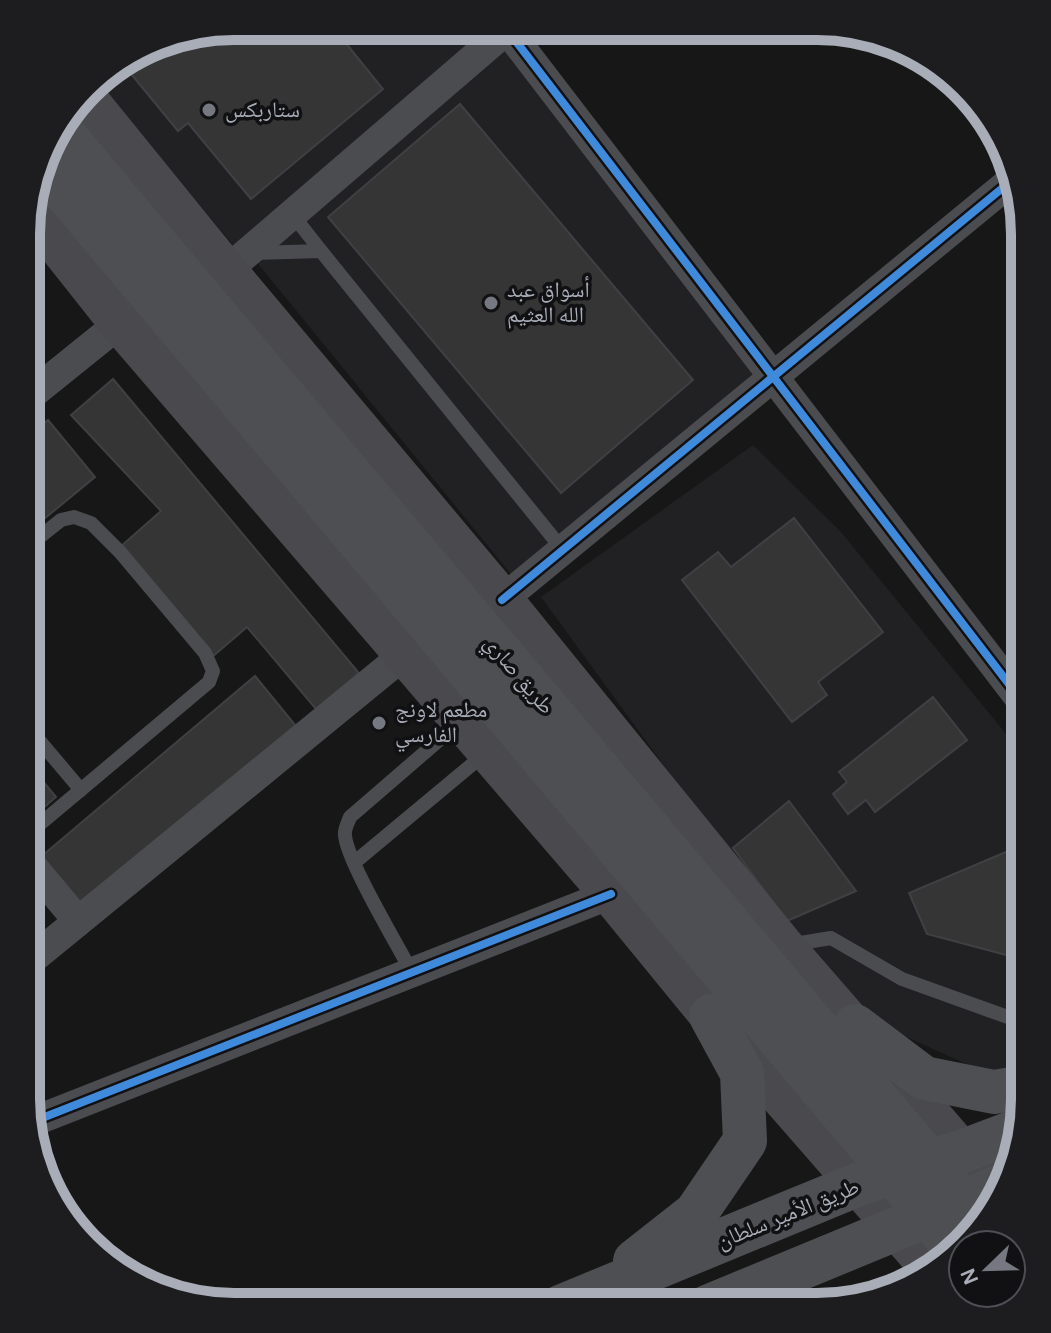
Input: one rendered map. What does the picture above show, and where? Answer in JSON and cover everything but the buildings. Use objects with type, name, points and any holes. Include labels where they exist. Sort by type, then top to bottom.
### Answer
[{"type":"main road","name":"طريق صاري","points":[[83,112],[988,1191]]},
{"type":"main road","name":"طريق صاري","points":[[84,112],[236,262],[502,600],[782,945],[961,1152],[988,1190]]},
{"type":"main road","name":"طريق صاري","points":[[50,174],[947,1238]]},
{"type":"main road","points":[[41,223],[120,323],[611,894],[711,1016],[924,1260]]},
{"type":"main road","points":[[711,1016],[812,1097],[839,1096],[845,1091],[852,1054],[782,945]]},
{"type":"main road","points":[[587,1293],[696,1213],[745,1141],[742,1073],[711,1016]]},
{"type":"main road","points":[[855,1026],[924,1078],[994,1092],[1011,1089]]},
{"type":"main road","name":"طريق الأمير سلطان","points":[[594,1293],[859,1184],[1007,1134]]},
{"type":"main road","points":[[741,1293],[898,1229],[982,1201]]},
{"type":"street","points":[[236,262],[493,40]]},
{"type":"street","points":[[516,40],[1011,687]]},
{"type":"street","points":[[502,600],[1004,186]]},
{"type":"street","points":[[40,388],[120,323]]},
{"type":"street","points":[[40,952],[405,654]]},
{"type":"street","points":[[40,876],[78,921]]},
{"type":"street","points":[[42,1118],[611,894]]},
{"type":"lane","points":[[292,214],[563,550]]},
{"type":"lane","points":[[236,262],[321,251]]},
{"type":"lane","points":[[40,537],[61,520],[74,517],[91,523],[120,552],[196,642],[213,671],[209,682],[40,824]]},
{"type":"lane","points":[[355,862],[474,737]]},
{"type":"lane","points":[[411,971],[355,862],[344,832],[350,817],[474,737]]},
{"type":"lane","points":[[40,741],[81,790]]},
{"type":"lane","points":[[782,945],[831,938],[902,979],[1011,1018]]},
{"type":"shaded area","points":[[221,40],[475,40],[234,246],[104,90],[106,88],[137,66],[160,55]]},
{"type":"shaded area","points":[[503,49],[760,376],[514,578],[255,260]]},
{"type":"shaded area","points":[[753,445],[841,532],[1011,740],[1011,1078],[993,1076],[871,1021],[770,911],[541,597]]},
{"type":"cycle path","points":[[515,40],[1011,687]]},
{"type":"cycle path","points":[[502,600],[1004,186]]},
{"type":"cycle path","points":[[42,1118],[611,894]]},
{"type":"place","name":"ستاربكس","points":[[209,110]]},
{"type":"place","name":"أسواق عبد الله العثيم","points":[[491,303]]},
{"type":"place","name":"مطعم لاونج الفارسي","points":[[379,723]]}]
